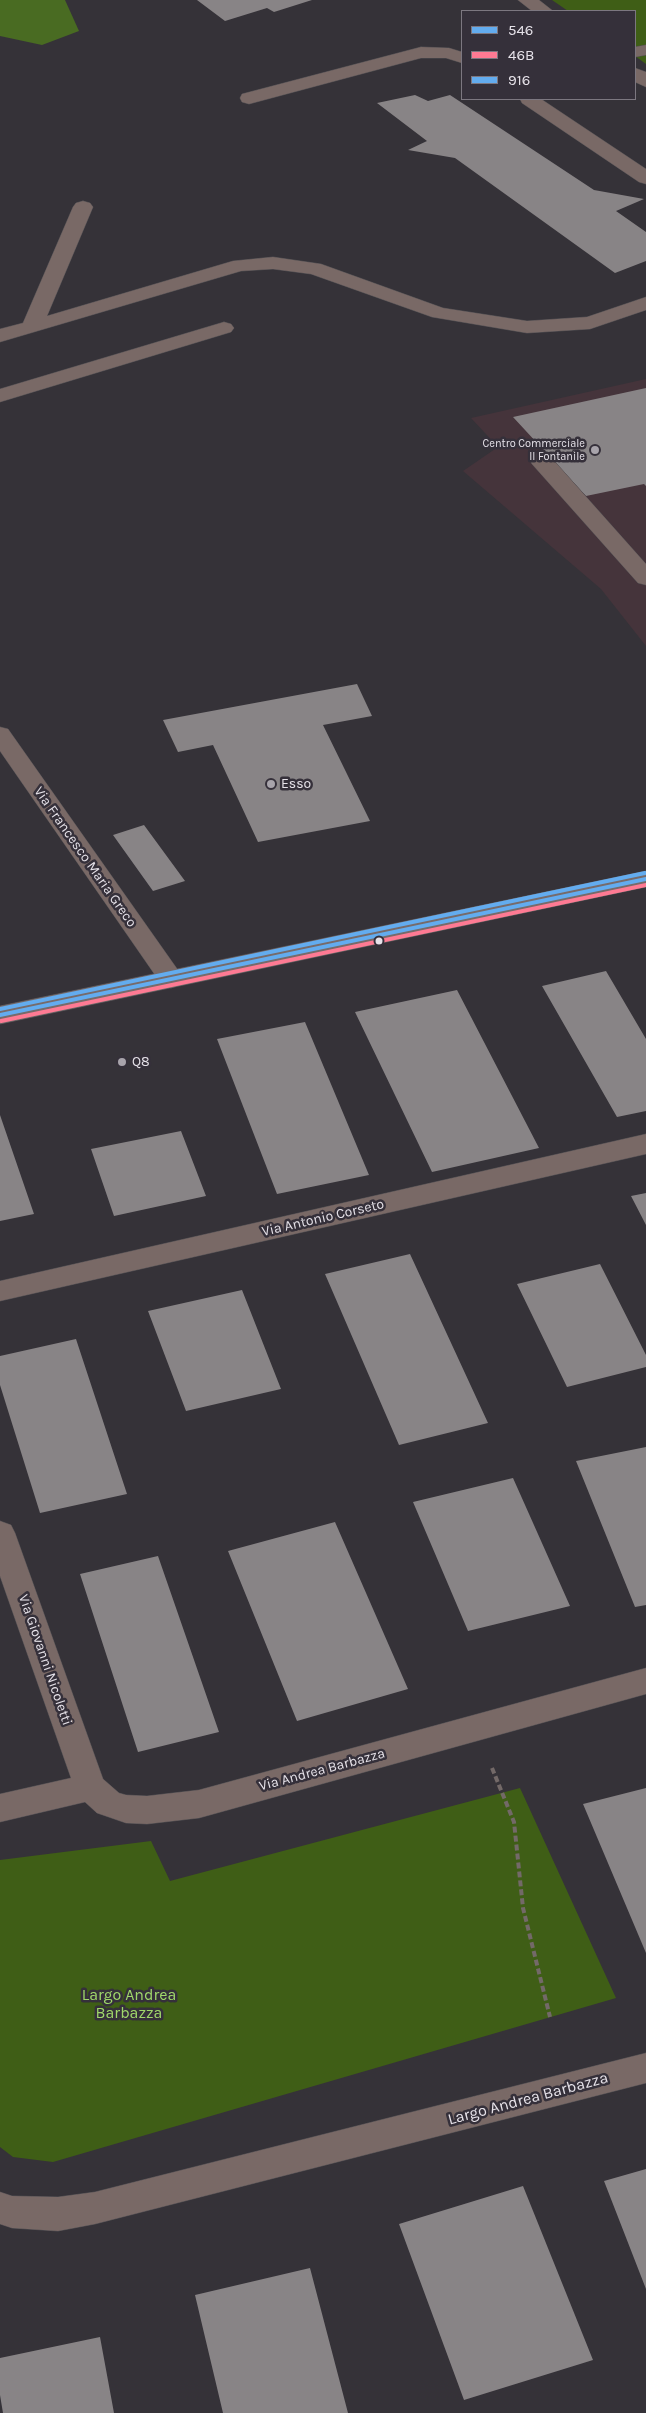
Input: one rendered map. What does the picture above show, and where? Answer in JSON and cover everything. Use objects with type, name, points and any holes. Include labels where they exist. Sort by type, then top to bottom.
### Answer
[{"type":"main road","points":[[0,1015],[646,879]]},
{"type":"street","points":[[527,0],[542,10]]},
{"type":"street","points":[[249,98],[421,52],[449,53],[461,58]]},
{"type":"street","points":[[636,74],[646,82]]},
{"type":"street","points":[[530,100],[646,178]]},
{"type":"street","points":[[32,326],[83,207]]},
{"type":"street","points":[[0,336],[240,266],[273,263],[314,268],[439,314],[527,327],[590,323],[646,303]]},
{"type":"street","points":[[0,396],[224,328]]},
{"type":"street","points":[[540,459],[646,578]]},
{"type":"street","name":"Via Francesco Maria Greco","points":[[0,734],[171,979]]},
{"type":"street","name":"Via Antonio Corseto","points":[[0,1291],[646,1144]]},
{"type":"street","name":"Via Giovanni Nicoletti","points":[[0,1533],[90,1787]]},
{"type":"street","name":"Via Andrea Barbazza","points":[[90,1787],[108,1803],[126,1809],[172,1808],[199,1804],[646,1681]]},
{"type":"street","points":[[0,1808],[90,1787]]},
{"type":"street","name":"Largo Andrea Barbazza","points":[[0,2208],[12,2212],[58,2214],[95,2208],[646,2068]]},
{"type":"path","points":[[476,1728],[514,1822],[523,1908],[550,2017]]},
{"type":"shaded area","points":[[646,379],[646,646],[601,589],[463,471],[498,447],[471,418]]},
{"type":"green space","points":[[0,0],[65,0],[79,31],[42,45],[0,36]]},
{"type":"green space","points":[[552,0],[646,0],[646,64],[636,57],[636,10],[567,10]]},
{"type":"green space","name":"Largo Andrea Barbazza","points":[[520,1788],[616,1998],[53,2162],[13,2157],[0,2147],[0,1860],[151,1841],[170,1881]]},
{"type":"building","points":[[197,0],[312,0],[274,12],[267,8],[225,21]]},
{"type":"building","points":[[415,95],[428,101],[450,95],[594,190],[644,199],[616,211],[646,232],[646,261],[615,273],[455,158],[408,150],[427,141],[377,103]]},
{"type":"building","name":"Centro Commerciale Il Fontanile","points":[[646,388],[646,486],[644,484],[586,496],[513,417]]},
{"type":"building","points":[[357,684],[372,716],[323,725],[370,821],[258,842],[213,745],[178,752],[163,720]]},
{"type":"building","points":[[144,825],[185,881],[153,891],[113,835]]},
{"type":"building","points":[[606,971],[646,1039],[646,1111],[617,1117],[542,986]]},
{"type":"building","points":[[457,990],[539,1148],[432,1172],[355,1012]]},
{"type":"building","points":[[305,1022],[369,1175],[277,1194],[217,1039]]},
{"type":"building","points":[[0,1115],[34,1214],[0,1221]]},
{"type":"building","points":[[181,1131],[206,1196],[114,1216],[91,1149]]},
{"type":"building","points":[[646,1193],[646,1225],[631,1196]]},
{"type":"building","points":[[410,1254],[488,1423],[399,1445],[325,1274]]},
{"type":"building","points":[[600,1264],[646,1355],[646,1367],[567,1387],[517,1284]]},
{"type":"building","points":[[242,1290],[281,1389],[186,1411],[148,1311]]},
{"type":"building","points":[[76,1339],[127,1494],[40,1513],[0,1385],[0,1356]]},
{"type":"building","points":[[646,1447],[646,1605],[635,1607],[576,1461]]},
{"type":"building","points":[[513,1478],[570,1606],[468,1631],[413,1502]]},
{"type":"building","points":[[335,1522],[408,1689],[297,1721],[228,1551]]},
{"type":"building","points":[[158,1556],[219,1732],[138,1752],[80,1574]]},
{"type":"building","points":[[646,1788],[646,1953],[583,1804]]},
{"type":"building","points":[[646,2169],[646,2289],[604,2181]]},
{"type":"building","points":[[523,2186],[593,2360],[464,2400],[399,2224]]},
{"type":"building","points":[[310,2268],[348,2413],[223,2413],[195,2295]]},
{"type":"building","points":[[100,2337],[114,2413],[3,2413],[0,2395],[0,2358]]},
{"type":"transit line","name":"916","points":[[0,1009],[645,873]]},
{"type":"transit line","name":"546","points":[[0,1015],[646,879]]},
{"type":"transit line","name":"46B","points":[[1,1021],[646,885]]},
{"type":"place","name":"Centro Commerciale Il Fontanile","points":[[595,450]]},
{"type":"place","name":"Esso","points":[[271,784]]},
{"type":"place","name":"Q8","points":[[122,1062]]}]
